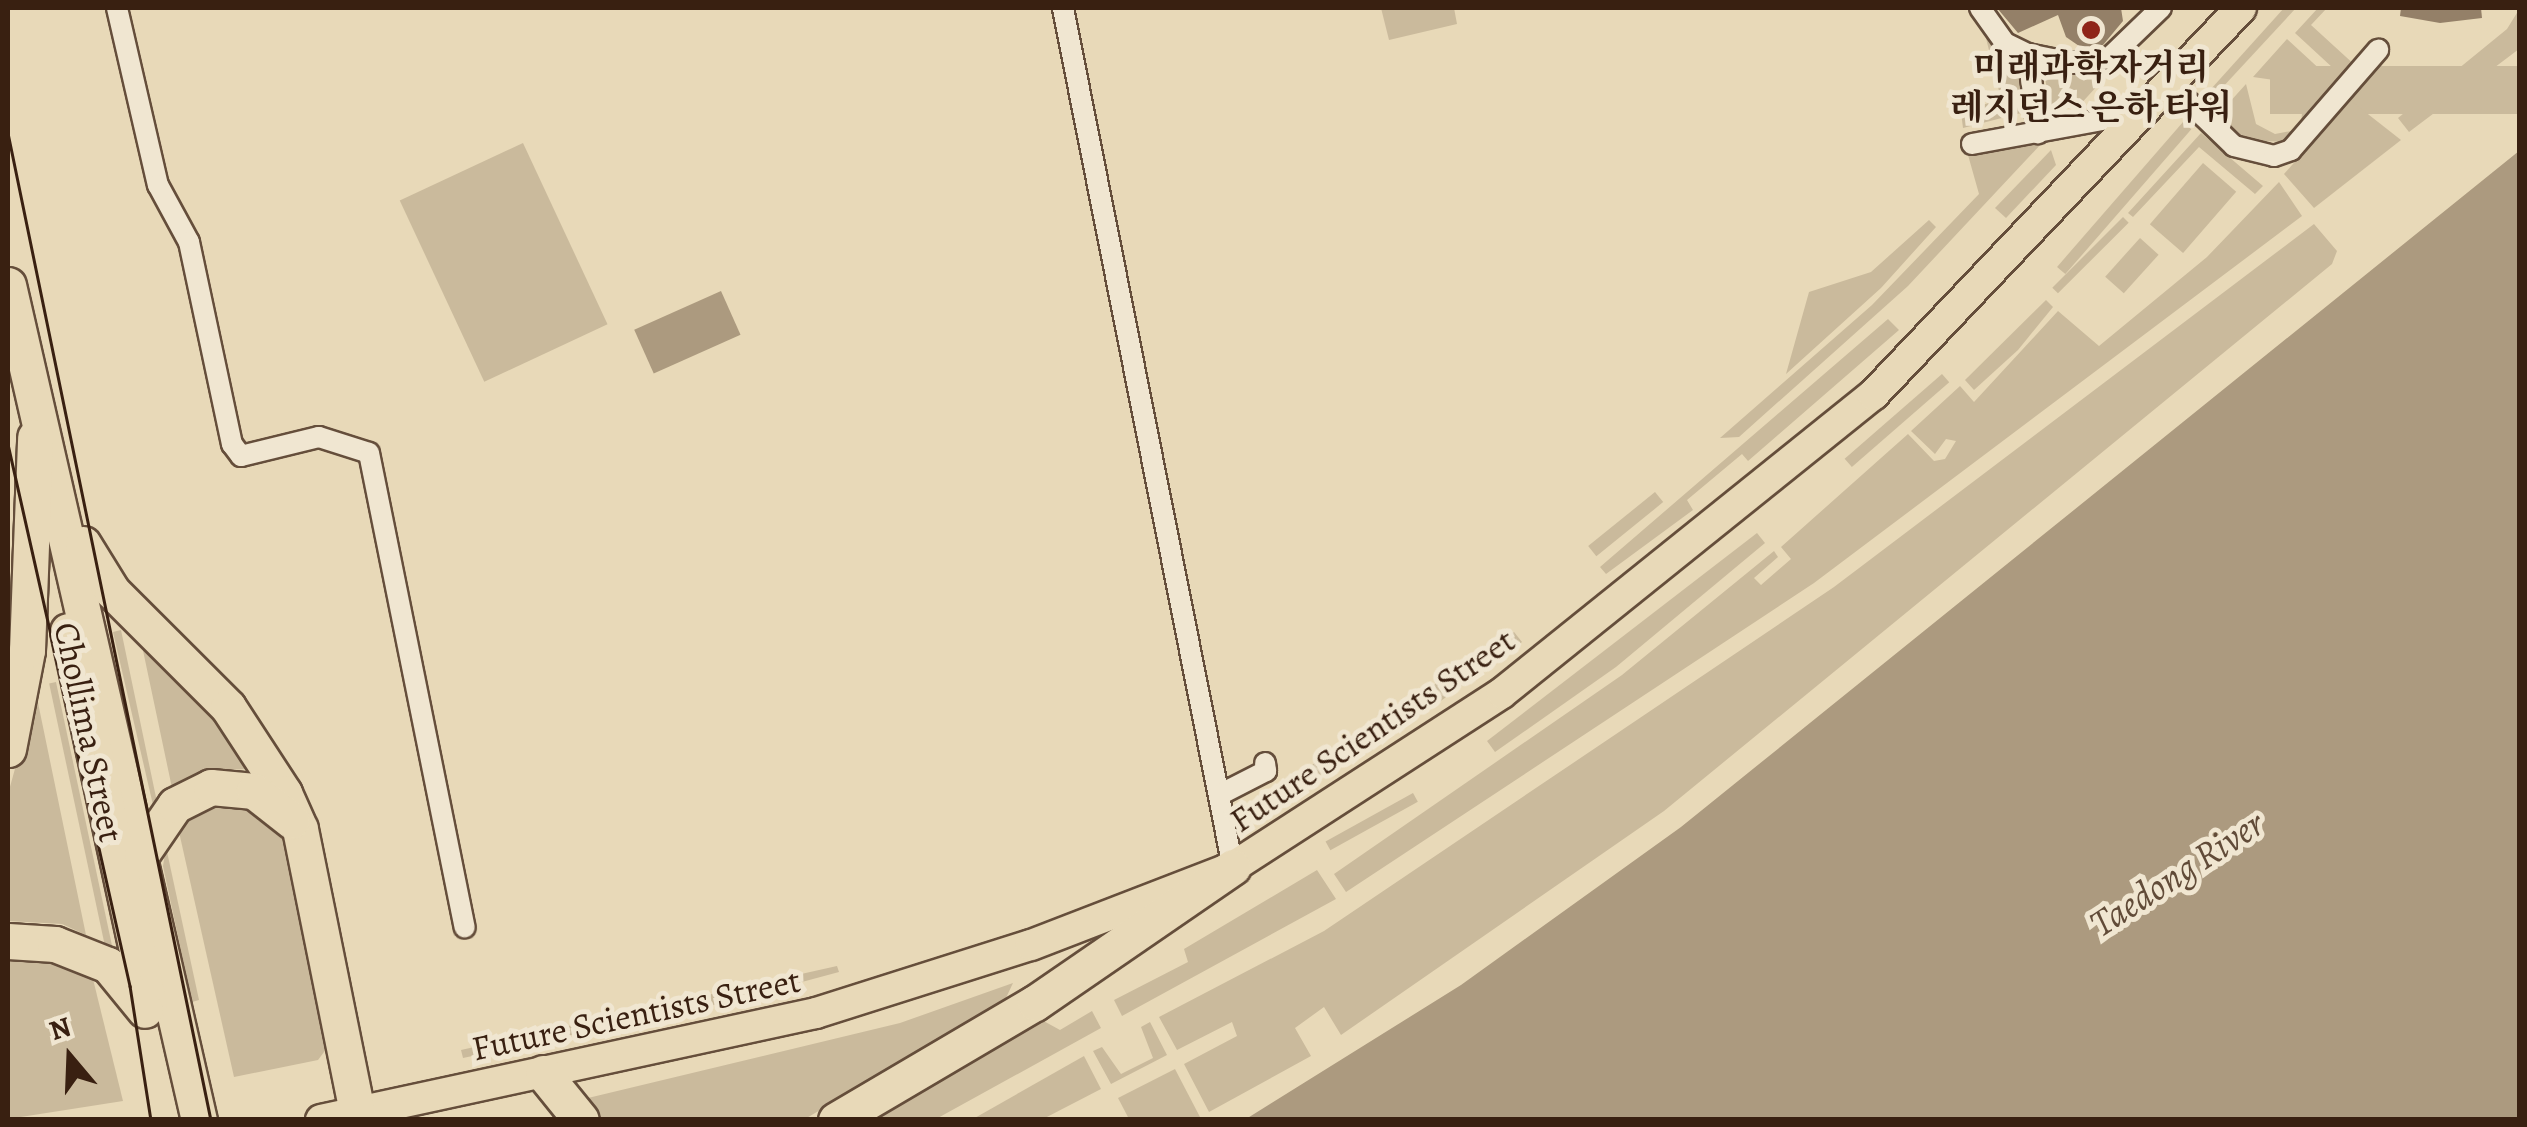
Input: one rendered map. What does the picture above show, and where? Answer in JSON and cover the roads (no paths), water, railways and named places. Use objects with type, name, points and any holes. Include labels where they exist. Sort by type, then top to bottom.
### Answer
[{"type":"highway","name":"Chollima Street","points":[[8,286],[142,852],[169,1038]]},
{"type":"highway","points":[[8,750],[27,650],[37,421]]},
{"type":"highway","points":[[37,421],[82,541],[112,591],[228,707],[262,750],[300,828],[357,1112]]},
{"type":"highway","name":"Chollima Street","points":[[37,421],[51,550],[169,1038]]},
{"type":"highway","points":[[142,852],[175,805],[211,787],[254,791],[300,828]]},
{"type":"highway","points":[[836,1120],[1035,1003],[1233,867]]},
{"type":"highway","points":[[8,941],[56,944],[108,965],[138,994],[169,1038],[199,1120]]},
{"type":"highway","points":[[169,1038],[174,1120]]},
{"type":"highway","points":[[543,1072],[581,1120]]},
{"type":"main road","name":"Future Scientists Street","points":[[321,1120],[692,1043],[926,981],[1233,867],[1502,693],[1692,548],[1873,395],[2241,8]]},
{"type":"street","points":[[118,8],[158,186],[189,242],[232,444],[242,456],[319,438],[369,453],[465,927]]},
{"type":"street","points":[[1062,8],[1233,867]]},
{"type":"street","points":[[1980,8],[2005,43],[2028,54],[2072,63],[2109,58],[2161,8]]},
{"type":"street","points":[[2170,84],[2246,154],[2274,156],[2292,150],[2378,50]]},
{"type":"street","points":[[2028,54],[2038,134]]},
{"type":"street","points":[[1972,144],[2109,124],[2146,109]]},
{"type":"street","points":[[1219,795],[1266,771],[1265,764]]},
{"type":"water","name":"Taedong River","points":[[2519,151],[2519,1119],[1246,1119],[1461,985],[1681,827]]},
{"type":"water","points":[[721,291],[741,335],[654,373],[634,330]]},
{"type":"tram line","points":[[8,133],[211,1120]]},
{"type":"tram line","points":[[8,444],[130,986],[151,1120]]},
{"type":"place","name":"미래과학자거리 레지던스 은하 타워","points":[[2091,30]]}]
